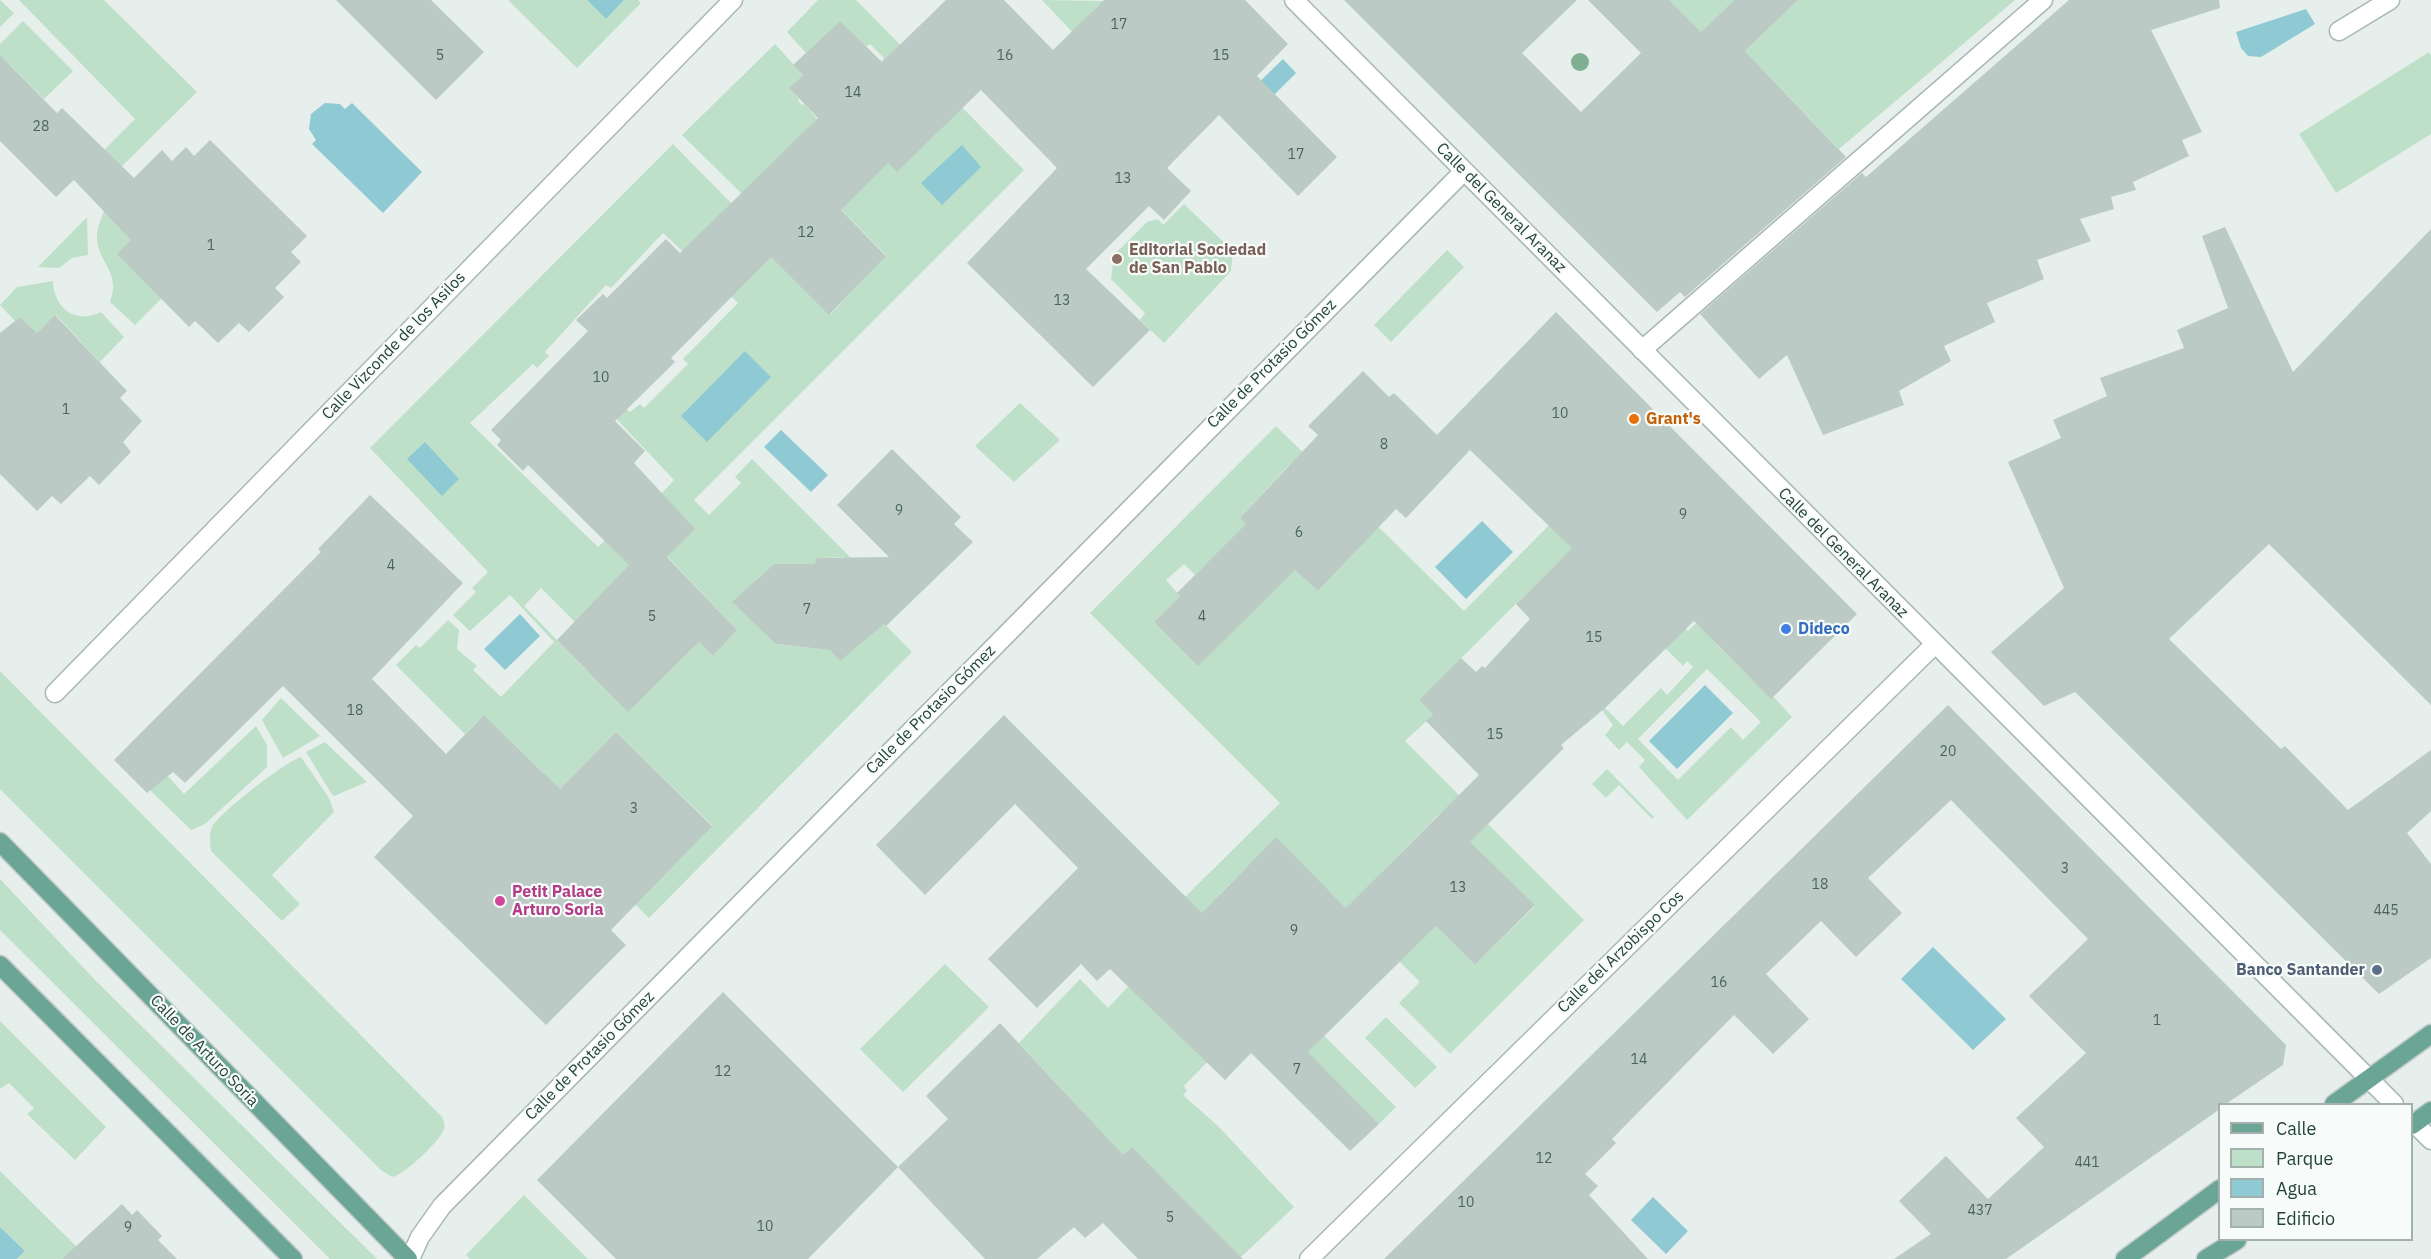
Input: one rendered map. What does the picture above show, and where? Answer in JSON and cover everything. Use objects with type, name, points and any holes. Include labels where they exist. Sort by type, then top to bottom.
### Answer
[{"type":"main road","name":"Calle de Arturo Soria","points":[[0,842],[409,1259]]},
{"type":"main road","points":[[0,965],[293,1259]]},
{"type":"main road","points":[[2335,1103],[2431,1034]]},
{"type":"main road","points":[[2413,1122],[2431,1111]]},
{"type":"main road","points":[[2125,1259],[2218,1190]]},
{"type":"main road","points":[[2206,1259],[2233,1241]]},
{"type":"street","name":"Calle Vizconde de los Asilos","points":[[55,693],[733,0]]},
{"type":"street","name":"Calle del General Aranaz","points":[[1293,0],[2368,1081],[2393,1103]]},
{"type":"street","points":[[1642,350],[2043,0]]},
{"type":"street","points":[[2339,31],[2390,0]]},
{"type":"street","name":"Calle de Protasio Gómez","points":[[409,1259],[420,1237],[451,1198],[1464,171]]},
{"type":"street","name":"Calle del Arzobispo Cos","points":[[1309,1259],[1934,645]]},
{"type":"street","points":[[2413,1124],[2431,1140]]},
{"type":"green space","points":[[0,0],[14,13],[0,27]]},
{"type":"green space","points":[[19,0],[104,0],[197,92],[102,186],[86,168],[135,119]]},
{"type":"green space","points":[[508,0],[587,0],[606,19],[624,0],[638,0],[641,3],[577,68]]},
{"type":"green space","points":[[818,0],[856,0],[1024,170],[694,500],[709,515],[741,483],[735,477],[752,459],[878,585],[863,602],[912,652],[649,918],[536,805],[545,774],[484,715],[465,734],[396,665],[416,645],[420,648],[448,620],[459,630],[457,649],[477,666],[473,670],[501,697],[554,642],[510,595],[470,631],[453,615],[476,592],[472,588],[488,572],[370,448],[673,144],[732,204],[830,315],[886,255],[784,152],[742,194],[682,135],[775,44],[803,75],[789,88],[799,99],[798,101],[802,105],[805,104],[817,119],[888,163],[896,171],[881,62],[884,58],[870,44],[866,47],[840,21],[806,53],[787,32]],"holes":[[[663,233],[738,303],[683,359],[688,364],[644,408],[640,404],[630,412],[616,400],[608,410],[674,480],[621,537],[614,531],[598,547],[470,423],[533,364],[537,368],[549,356],[545,352],[606,285],[611,288]],[[666,555],[737,630],[713,656],[699,642],[646,694],[586,670],[524,606],[541,588],[575,622]],[[845,557],[848,589],[840,660],[830,650],[776,644],[755,581],[774,564],[814,564],[817,558]],[[616,732],[712,826],[556,793]]]},
{"type":"green space","points":[[1042,0],[1103,1],[1092,12],[1112,74]]},
{"type":"green space","points":[[1669,0],[1734,0],[1701,32]]},
{"type":"green space","points":[[1798,0],[2015,0],[1839,149],[1745,51]]},
{"type":"green space","points":[[23,21],[73,71],[44,99],[0,55],[0,44]]},
{"type":"green space","points":[[2429,52],[2431,56],[2431,134],[2336,193],[2299,134]]},
{"type":"green space","points":[[1184,204],[1233,251],[1231,271],[1164,343],[1140,320],[1145,313],[1111,279],[1114,255],[1147,222],[1158,219],[1163,225]]},
{"type":"green space","points":[[105,208],[176,284],[135,325],[110,302],[113,283],[100,253],[97,235]]},
{"type":"green space","points":[[87,217],[88,255],[72,258],[59,268],[38,267]]},
{"type":"green space","points":[[1447,250],[1464,267],[1391,342],[1374,325]]},
{"type":"green space","points":[[53,281],[57,299],[68,312],[75,315],[92,316],[101,312],[124,337],[100,362],[56,315],[37,333],[20,317],[15,321],[0,305],[17,287]]},
{"type":"green space","points":[[1020,403],[1060,440],[1014,482],[975,446]]},
{"type":"green space","points":[[1276,426],[1464,611],[1565,509],[1688,631],[1765,557],[1783,574],[1715,643],[1771,698],[1773,696],[1792,717],[1687,820],[1639,767],[1645,760],[1627,742],[1619,750],[1605,735],[1613,725],[1602,710],[1605,708],[1623,726],[1661,688],[1667,695],[1693,667],[1687,661],[1683,666],[1584,566],[1560,560],[1419,700],[1433,715],[1405,741],[1584,920],[1450,1054],[1399,1003],[1420,982],[1276,838],[1220,894],[1258,970],[1396,1107],[1379,1124],[1262,1006],[1184,1086],[1187,1091],[1183,1095],[1218,1126],[1294,1207],[1241,1257],[1132,1147],[1011,1259],[965,1231],[1083,1112],[1019,1043],[1080,979],[1108,1008],[1198,912],[1185,897],[1280,803],[1090,613]],"holes":[[[1289,465],[1333,507],[1359,548],[1318,591],[1240,518]],[[1184,564],[1195,575],[1204,566],[1198,665],[1154,622],[1180,596],[1166,580]],[[1707,669],[1761,722],[1743,740],[1731,727],[1678,780],[1638,739]],[[1440,813],[1535,906],[1475,965],[1382,872]]]},
{"type":"green space","points":[[0,671],[442,1117],[444,1127],[440,1136],[412,1165],[392,1177],[381,1170],[0,789]]},
{"type":"green space","points":[[281,698],[320,736],[283,758],[262,720]]},
{"type":"green space","points":[[256,726],[267,745],[267,767],[205,824],[191,830],[150,790],[166,774],[184,794]]},
{"type":"green space","points":[[325,742],[367,782],[334,796],[306,752]]},
{"type":"green space","points":[[301,757],[329,798],[334,812],[272,875],[300,904],[282,921],[211,851],[210,833],[217,820],[239,800],[268,777]]},
{"type":"green space","points":[[1607,769],[1654,817],[1652,819],[1619,785],[1606,798],[1592,784]]},
{"type":"green space","points":[[0,879],[95,980],[377,1259],[330,1259],[0,930]]},
{"type":"green space","points":[[945,964],[989,1007],[903,1092],[860,1049]]},
{"type":"green space","points":[[1386,1017],[1437,1067],[1415,1088],[1365,1038]]},
{"type":"green space","points":[[0,1021],[106,1127],[75,1160],[27,1114],[34,1108],[9,1083],[0,1089]]},
{"type":"green space","points":[[0,1171],[80,1250],[77,1259],[18,1259],[25,1251],[0,1227]]},
{"type":"green space","points":[[524,1195],[588,1259],[470,1259],[466,1255]]},
{"type":"water","points":[[587,0],[624,0],[606,19]]},
{"type":"water","points":[[2306,9],[2315,24],[2261,57],[2248,56],[2241,48],[2236,32]]},
{"type":"water","points":[[1283,59],[1296,73],[1260,109],[1246,95]]},
{"type":"water","points":[[325,103],[340,104],[345,109],[352,103],[422,172],[383,213],[312,144],[316,140],[309,129],[311,114]]},
{"type":"water","points":[[962,145],[981,167],[942,205],[921,183]]},
{"type":"water","points":[[745,351],[771,377],[707,442],[681,416]]},
{"type":"water","points":[[781,430],[828,475],[811,492],[764,447]]},
{"type":"water","points":[[425,442],[459,479],[442,496],[407,459]]},
{"type":"water","points":[[1482,521],[1513,552],[1466,599],[1435,567]]},
{"type":"water","points":[[520,614],[540,636],[505,670],[484,649]]},
{"type":"water","points":[[1705,685],[1733,713],[1677,769],[1649,741]]},
{"type":"water","points":[[1933,947],[2006,1019],[1973,1050],[1901,979]]},
{"type":"water","points":[[1653,1197],[1688,1231],[1666,1254],[1631,1220]]},
{"type":"water","points":[[0,1227],[25,1251],[17,1259],[0,1259]]},
{"type":"building","points":[[336,0],[431,0],[484,52],[436,100]]},
{"type":"building","points":[[946,0],[1004,0],[1053,50],[1104,0],[1245,0],[1288,44],[1257,76],[1337,157],[1298,196],[1219,115],[1167,168],[1191,191],[1164,220],[1149,206],[1086,269],[1150,330],[1093,387],[967,263],[1057,168],[981,90],[897,172],[888,163],[841,210],[886,256],[829,315],[771,257],[671,358],[675,362],[615,421],[645,451],[634,463],[695,529],[667,557],[737,630],[713,656],[699,642],[628,712],[557,640],[629,565],[528,465],[523,471],[497,445],[501,440],[491,430],[588,331],[576,320],[603,294],[607,298],[666,239],[680,253],[818,118],[789,88],[803,75],[793,65],[840,21],[882,62]]},
{"type":"building","points":[[1344,0],[1577,0],[1522,53],[1581,112],[1641,53],[1588,0],[1669,0],[1701,32],[1734,0],[1798,0],[1745,51],[1846,157],[1685,297],[1680,292],[1657,312]]},
{"type":"building","points":[[2069,0],[2219,0],[2220,8],[2151,30],[2202,132],[2182,140],[2189,156],[2133,182],[2136,190],[2111,197],[2114,209],[2080,219],[2091,241],[2037,260],[2044,279],[1987,303],[1995,322],[1944,346],[1951,361],[1899,391],[1904,405],[1823,435],[1787,355],[1759,379],[1700,314],[1862,173],[1866,177]]},
{"type":"building","points":[[0,55],[57,113],[62,108],[134,178],[162,150],[172,161],[186,147],[194,156],[210,140],[307,236],[291,252],[301,262],[275,288],[284,297],[249,332],[239,323],[218,343],[195,321],[189,327],[117,254],[131,240],[74,180],[56,197],[0,141]]},
{"type":"building","points":[[2225,227],[2293,372],[2431,229],[2431,705],[2269,544],[2169,639],[2281,749],[2285,746],[2348,810],[2431,750],[2431,811],[2407,833],[2431,864],[2431,958],[2379,994],[2075,692],[2044,706],[1991,652],[2064,588],[2008,462],[2061,438],[2053,420],[2107,396],[2100,378],[2184,348],[2177,330],[2228,308],[2202,236]]},
{"type":"building","points":[[1556,312],[1857,614],[1771,699],[1694,621],[1605,708],[1561,745],[1564,748],[1470,842],[1535,905],[1475,965],[1436,926],[1308,1052],[1379,1124],[1350,1151],[1251,1053],[1225,1080],[1110,969],[1097,981],[1081,964],[1037,1008],[988,959],[1078,868],[1015,804],[925,895],[876,845],[1004,715],[1202,913],[1276,837],[1346,908],[1479,775],[1426,721],[1433,715],[1419,700],[1461,658],[1476,672],[1482,666],[1485,668],[1530,619],[1516,604],[1572,548],[1470,450],[1406,518],[1396,509],[1318,591],[1295,570],[1198,666],[1154,622],[1180,596],[1177,593],[1246,524],[1240,518],[1318,435],[1308,426],[1363,371],[1389,397],[1394,393],[1437,435]]},
{"type":"building","points":[[55,315],[127,391],[120,398],[142,421],[123,442],[131,452],[99,485],[90,476],[61,504],[52,496],[37,511],[0,474],[0,333],[20,317],[37,333]]},
{"type":"building","points":[[892,449],[961,517],[954,524],[973,542],[886,626],[884,624],[840,661],[830,650],[776,644],[732,602],[774,564],[814,564],[817,558],[889,557],[837,505]]},
{"type":"building","points":[[370,495],[463,583],[372,679],[446,754],[484,715],[560,789],[616,732],[712,826],[611,930],[626,945],[546,1025],[374,857],[413,816],[283,686],[185,783],[173,772],[147,793],[114,760],[321,552],[318,549]]},
{"type":"building","points":[[1948,705],[2286,1045],[2283,1065],[2227,1103],[2218,1103],[2218,1110],[2006,1259],[1894,1259],[1931,1234],[1899,1201],[1946,1156],[1988,1199],[2044,1147],[2016,1118],[2086,1053],[2029,996],[2088,939],[1951,800],[1868,878],[1902,913],[1856,957],[1821,921],[1766,974],[1809,1019],[1773,1054],[1734,1015],[1612,1139],[1616,1143],[1585,1174],[1598,1186],[1589,1195],[1648,1259],[1384,1259]]},
{"type":"building","points":[[723,992],[898,1167],[808,1259],[616,1259],[537,1180]]},
{"type":"building","points":[[1000,1023],[1123,1155],[1132,1147],[1243,1259],[1138,1259],[1103,1223],[1085,1238],[1074,1227],[1037,1259],[985,1259],[898,1167],[948,1119],[926,1096]]},
{"type":"building","points":[[122,1204],[132,1215],[137,1210],[162,1236],[158,1240],[177,1259],[62,1259]]},
{"type":"place","name":"Editorial Sociedad de San Pablo","points":[[1117,259]]},
{"type":"place","name":"Grant's","points":[[1634,419]]},
{"type":"place","name":"Dideco","points":[[1786,629]]},
{"type":"place","name":"Petit Palace Arturo Soria","points":[[500,901]]},
{"type":"place","name":"Banco Santander","points":[[2377,970]]}]
